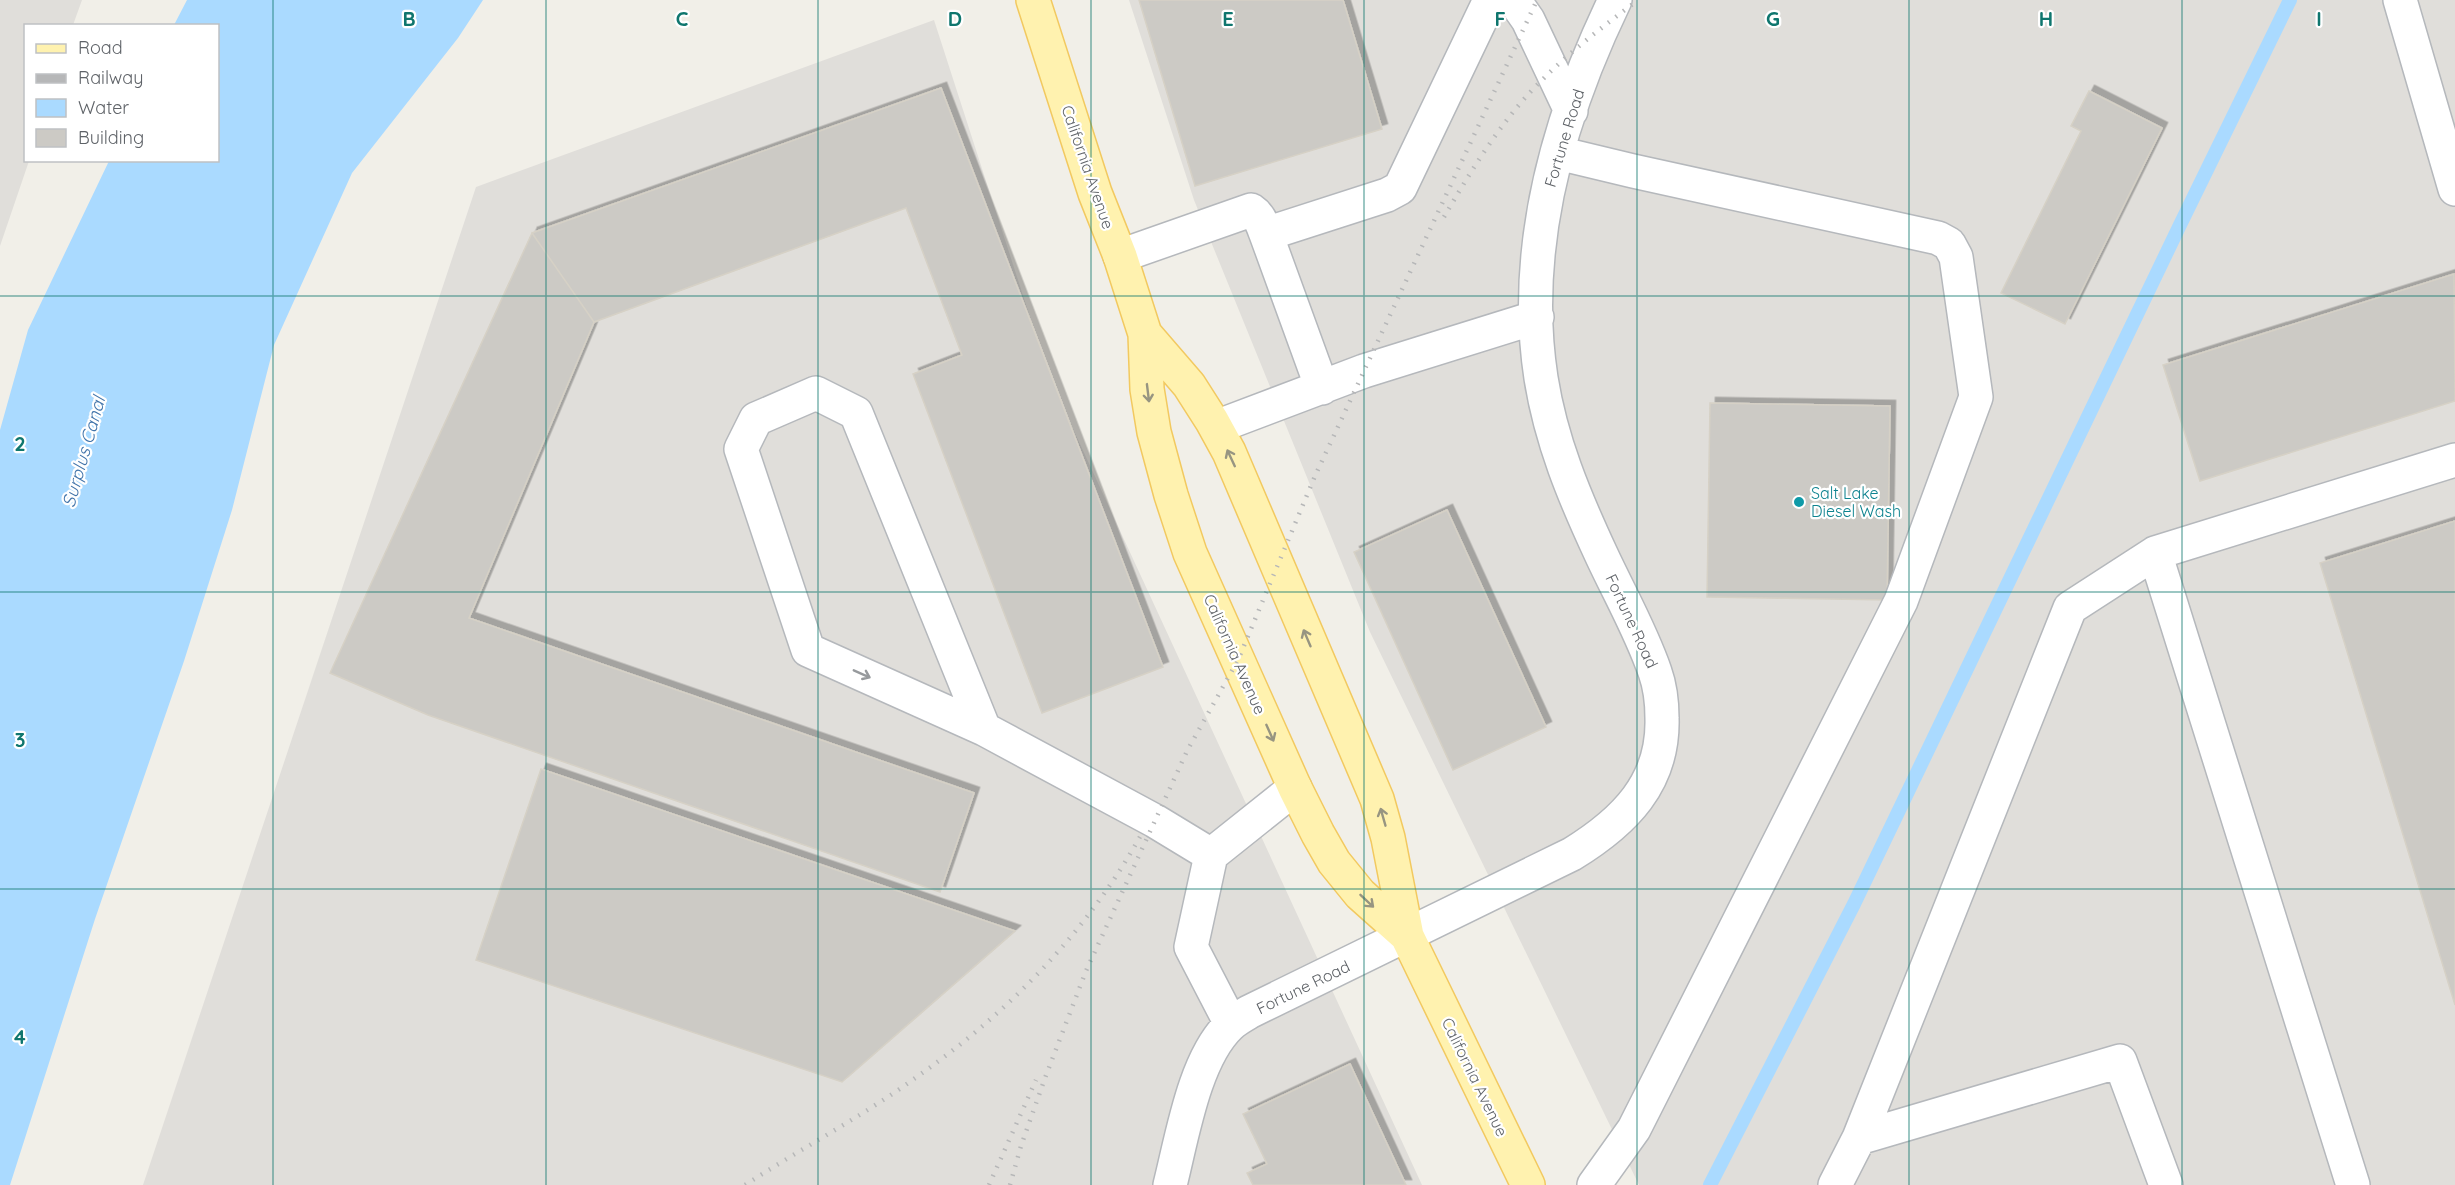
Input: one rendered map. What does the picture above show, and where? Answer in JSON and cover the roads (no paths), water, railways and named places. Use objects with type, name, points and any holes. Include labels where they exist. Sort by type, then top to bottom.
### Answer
[{"type":"main road","name":"California Avenue","points":[[1033,0],[1095,193],[1120,256],[1145,334],[1147,389],[1154,432],[1171,495],[1191,553],[1294,788],[1334,862],[1360,894],[1407,936]]},
{"type":"main road","name":"California Avenue","points":[[1145,334],[1189,385],[1216,427],[1245,488],[1377,799],[1388,838],[1407,936],[1528,1185]]},
{"type":"street","points":[[1266,234],[1387,195],[1400,188],[1490,0]]},
{"type":"street","points":[[1514,0],[1528,20],[1571,111]]},
{"type":"street","name":"Fortune Road","points":[[1170,1185],[1196,1082],[1218,1039],[1230,1024],[1249,1012],[1536,873],[1594,840],[1616,823],[1635,803],[1652,775],[1660,752],[1662,729],[1662,702],[1656,674],[1587,525],[1559,457],[1541,376],[1537,317],[1537,272],[1544,208],[1571,111],[1615,0]]},
{"type":"street","points":[[2400,0],[2455,189]]},
{"type":"street","points":[[1558,153],[1938,238],[1949,244],[1956,257],[1976,397],[1901,601],[1634,1130],[1594,1185]]},
{"type":"street","points":[[1120,256],[1251,210],[1259,217],[1266,234],[1322,388]]},
{"type":"street","points":[[1216,427],[1364,371],[1537,317]]},
{"type":"street","points":[[984,729],[856,413],[816,393],[756,419],[741,449],[808,650],[984,729],[1155,820],[1211,855]]},
{"type":"street","points":[[1835,1185],[1859,1138],[2070,608],[2155,553],[2455,460]]},
{"type":"street","points":[[2155,553],[2353,1185]]},
{"type":"street","points":[[1230,1024],[1191,947],[1211,855],[1294,788]]},
{"type":"street","points":[[1859,1138],[2120,1061],[2166,1185]]},
{"type":"water","name":"Surplus Canal","points":[[187,0],[483,0],[458,38],[352,173],[274,345],[232,510],[184,661],[95,919],[10,1185],[0,1185],[0,430],[28,330],[109,162],[219,162],[219,24],[175,24]]},
{"type":"waterway","points":[[1710,1185],[1854,904],[2290,0]]},
{"type":"railway","points":[[1010,1185],[1045,1078],[1086,971],[1187,751],[1238,660],[1315,476],[1537,0]]},
{"type":"railway","points":[[1444,217],[1489,145],[1528,94],[1577,48],[1638,0]]},
{"type":"railway","points":[[745,1185],[897,1091],[951,1052],[1014,998],[1043,968],[1096,905],[1120,871],[1141,835]]},
{"type":"railway","points":[[989,1185],[1036,1080]]},
{"type":"place","name":"Salt Lake Diesel Wash","points":[[1799,502]]}]
